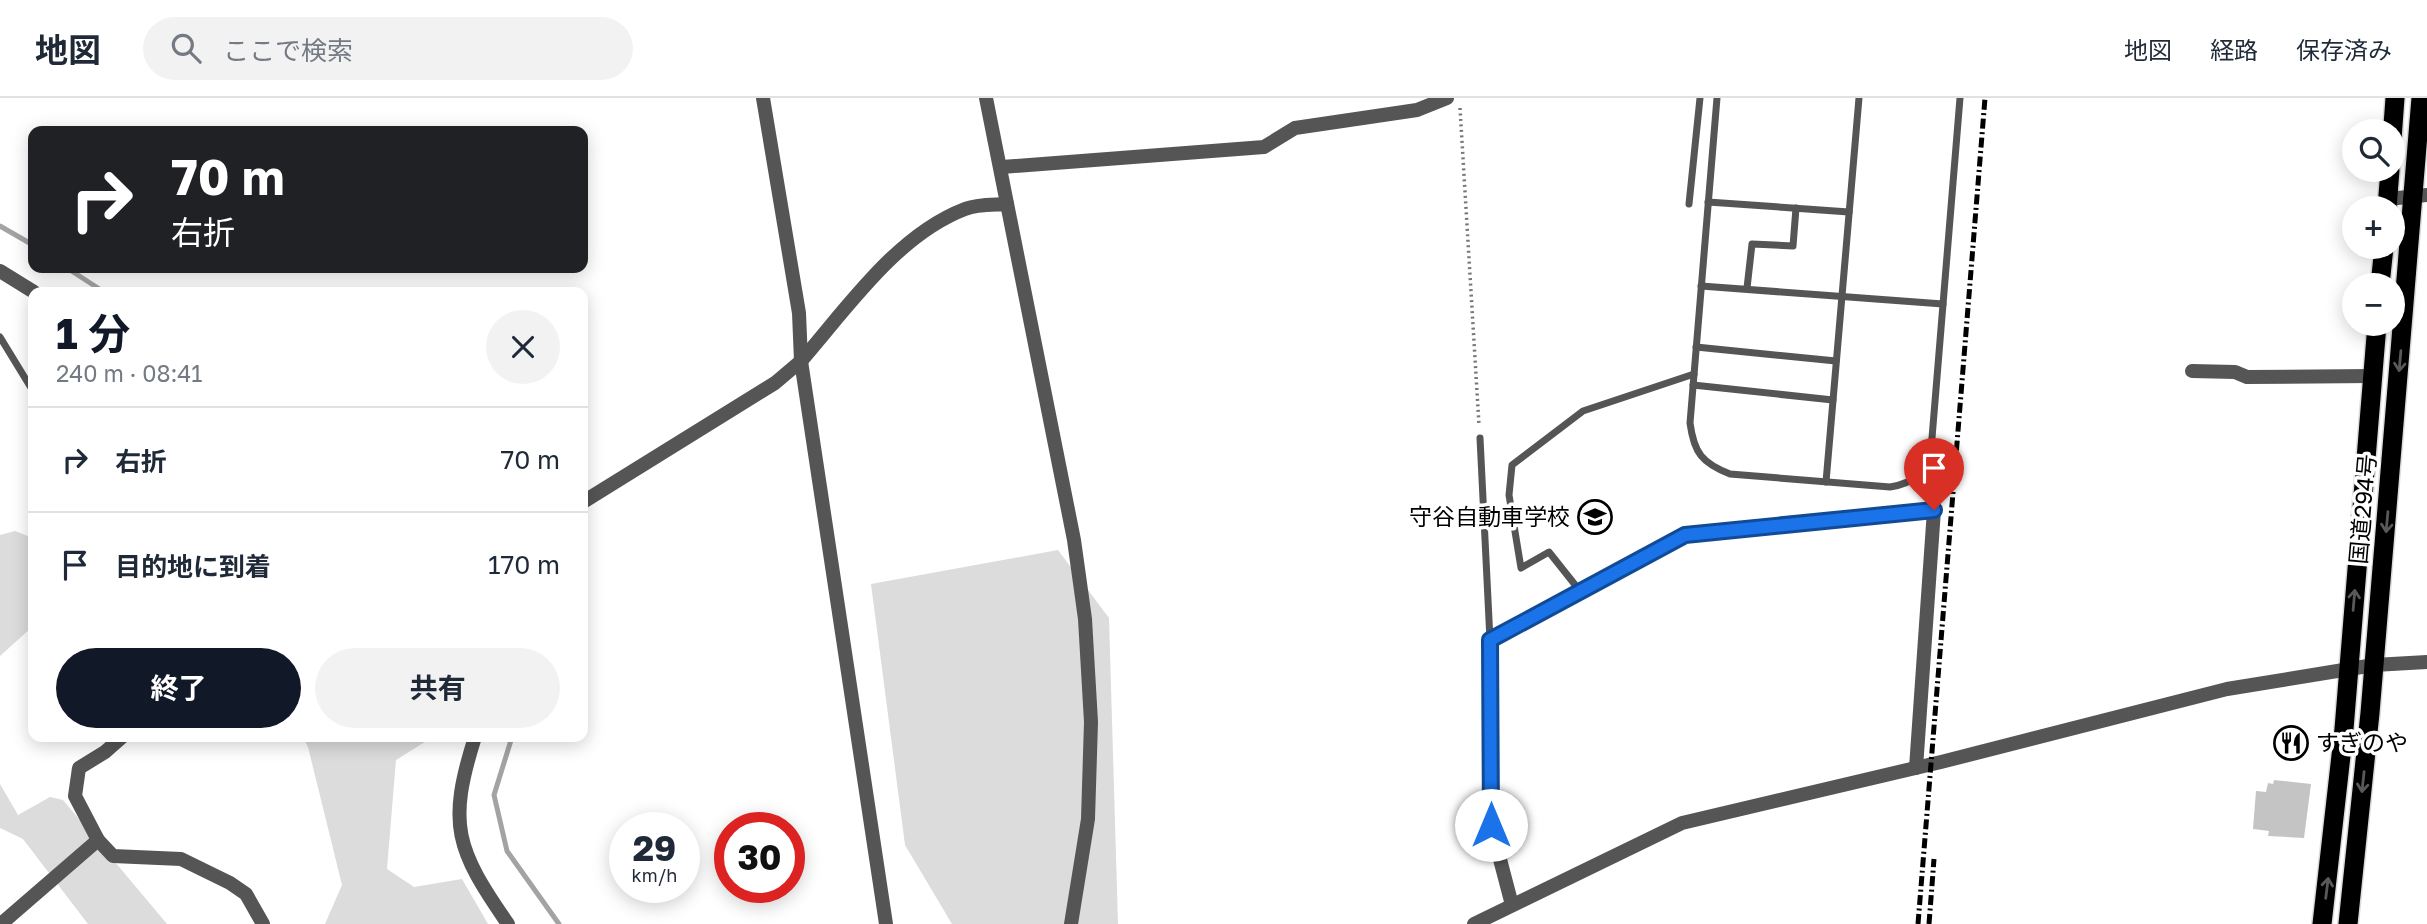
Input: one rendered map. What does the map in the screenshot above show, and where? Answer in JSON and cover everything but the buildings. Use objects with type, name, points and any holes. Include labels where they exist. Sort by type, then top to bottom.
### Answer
[{"type":"highway","points":[[2393,119],[2395,98]]},
{"type":"highway","name":"国道294号","points":[[2348,924],[2420,196],[2421,98]]},
{"type":"highway","name":"国道294号","points":[[2322,924],[2348,668],[2376,336]]},
{"type":"street","points":[[763,98],[799,313],[802,361],[886,924]]},
{"type":"street","points":[[986,98],[1002,167],[1007,204],[1074,540],[1085,619],[1091,722],[1088,819],[1071,924]]},
{"type":"street","points":[[1002,167],[1265,147],[1295,128],[1416,110],[1447,98]]},
{"type":"street","points":[[588,499],[775,383],[802,361],[892,257],[920,232],[967,208],[1007,204]]},
{"type":"street","points":[[0,271],[28,288]]},
{"type":"street","points":[[2192,372],[2235,372],[2247,377],[2372,376]]},
{"type":"street","points":[[1512,905],[1491,825],[1490,640],[1685,535],[1934,510],[1916,768]]},
{"type":"street","points":[[1474,924],[1682,823],[2227,690],[2348,668],[2427,662]]},
{"type":"street","points":[[116,742],[79,768],[75,796],[98,840],[113,856],[181,859],[230,883],[246,894],[263,924]]},
{"type":"street","points":[[474,742],[460,787],[461,843],[478,881],[508,924]]},
{"type":"street","points":[[1,924],[98,840]]},
{"type":"lane","points":[[1689,204],[1700,98]]},
{"type":"lane","points":[[1717,98],[1690,424],[1693,444],[1709,466],[1730,474],[1890,487],[1903,485],[1914,479],[1926,468],[1931,450],[1960,98]]},
{"type":"lane","points":[[1826,482],[1859,98]]},
{"type":"lane","points":[[1708,202],[1849,212]]},
{"type":"lane","points":[[1747,288],[1752,244],[1793,246],[1796,208]]},
{"type":"lane","points":[[1701,286],[1943,304]]},
{"type":"lane","points":[[0,337],[28,383]]},
{"type":"lane","points":[[1696,346],[1836,360]]},
{"type":"lane","points":[[1580,591],[1549,552],[1521,568],[1509,495],[1512,465],[1583,411],[1694,374]]},
{"type":"lane","points":[[1693,385],[1833,400]]},
{"type":"lane","points":[[1480,438],[1490,640]]},
{"type":"path","points":[[1460,98],[1480,438]]},
{"type":"shaded area","points":[[15,531],[28,536],[28,631],[0,656],[0,535]]},
{"type":"shaded area","points":[[1058,550],[1109,618],[1118,924],[952,924],[905,845],[871,584]]},
{"type":"shaded area","points":[[306,742],[425,742],[396,760],[387,869],[414,887],[462,879],[488,924],[325,924],[342,885]]},
{"type":"shaded area","points":[[0,784],[18,815],[50,797],[63,800],[167,924],[88,924],[23,839],[0,828]]},
{"type":"waterway","points":[[0,226],[28,242]]},
{"type":"waterway","points":[[75,273],[96,287]]},
{"type":"waterway","points":[[510,742],[494,795],[507,851],[559,924]]},
{"type":"railway","points":[[1918,924],[1985,98]]},
{"type":"railway","points":[[1929,924],[1934,859]]},
{"type":"place","name":"守谷自動車学校","points":[[1595,517]]},
{"type":"place","name":"すぎのや","points":[[2291,743]]},
{"type":"route","points":[[1491,825],[1490,640],[1685,535],[1934,510]]}]
